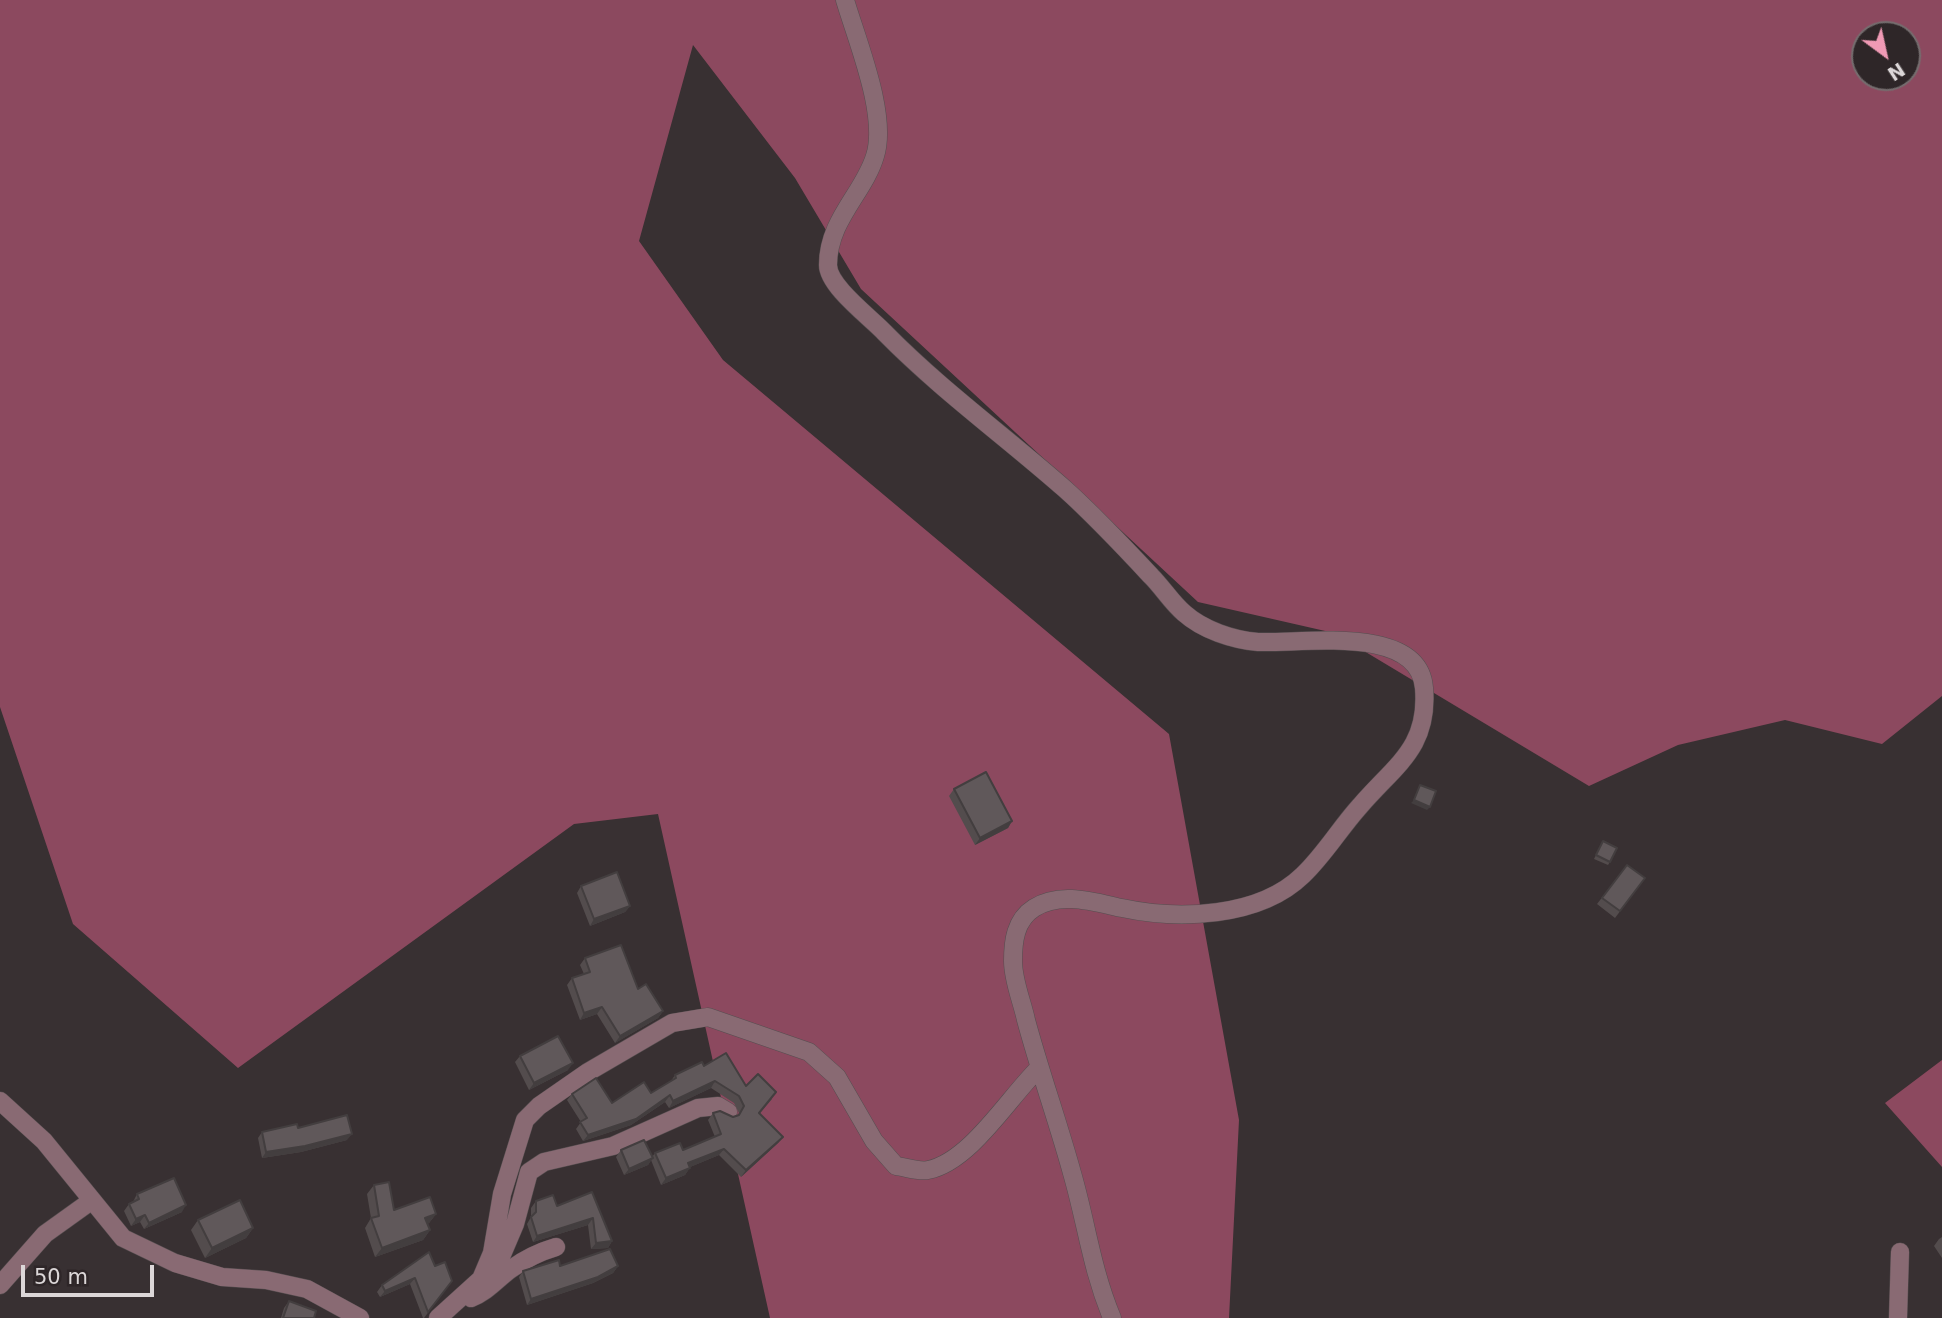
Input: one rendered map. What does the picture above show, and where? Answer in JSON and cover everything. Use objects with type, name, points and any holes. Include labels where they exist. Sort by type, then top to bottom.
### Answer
[{"type":"street","points":[[845,0],[878,120],[879,142],[874,161],[848,202],[832,241],[828,265],[836,284],[916,364],[1069,493],[1185,615],[1215,633],[1253,642],[1358,641],[1409,655],[1419,668],[1424,682],[1423,729],[1415,744],[1357,808],[1321,856],[1298,880],[1270,898],[1195,915],[1125,909],[1091,900],[1055,901],[1033,908],[1021,921],[1013,940],[1013,967],[1039,1068],[1073,1176],[1095,1277],[1112,1318]]},
{"type":"street","points":[[482,1276],[492,1253],[502,1194],[525,1120],[588,1072],[672,1023],[708,1017],[809,1052],[837,1077],[874,1141],[896,1166],[927,1170],[953,1158],[977,1137],[1039,1068]]},
{"type":"street","points":[[0,1101],[44,1141],[123,1238],[175,1263],[222,1277],[266,1280],[307,1289],[360,1318]]},
{"type":"street","points":[[438,1318],[482,1276],[498,1269],[515,1224],[528,1172],[544,1162],[613,1146],[698,1108],[718,1106],[728,1112]]},
{"type":"street","points":[[0,1285],[45,1234],[91,1201]]},
{"type":"street","points":[[454,1303],[482,1293],[510,1269],[537,1253],[555,1247]]},
{"type":"street","points":[[1898,1318],[1900,1252]]},
{"type":"shaded area","points":[[0,0],[1942,0],[1942,696],[1882,744],[1785,720],[1678,745],[1589,786],[1334,633],[1198,602],[861,289],[795,178],[693,45],[639,241],[723,360],[1169,734],[1239,1120],[1229,1318],[770,1318],[658,814],[574,824],[238,1068],[73,924],[0,707]]},
{"type":"shaded area","points":[[1942,1060],[1942,1167],[1885,1103]]},
{"type":"building","points":[[986,772],[1012,821],[980,838],[954,789]]},
{"type":"building","points":[[1420,785],[1436,791],[1430,807],[1414,800]]},
{"type":"building","points":[[1603,841],[1617,848],[1610,862],[1596,855]]},
{"type":"building","points":[[1627,865],[1645,878],[1620,911],[1602,898]]},
{"type":"building","points":[[617,872],[630,906],[594,919],[581,886]]},
{"type":"building","points":[[621,945],[638,989],[646,984],[663,1011],[620,1036],[602,1007],[584,1013],[572,978],[590,972],[585,958]]},
{"type":"building","points":[[558,1036],[573,1063],[534,1083],[520,1056]]},
{"type":"building","points":[[726,1053],[746,1086],[758,1074],[776,1092],[759,1113],[783,1137],[746,1170],[724,1149],[688,1163],[690,1168],[666,1178],[655,1153],[680,1143],[683,1150],[721,1134],[713,1113],[720,1111],[733,1117],[739,1115],[744,1106],[739,1096],[715,1081],[673,1101],[670,1095],[636,1119],[588,1135],[580,1122],[587,1118],[572,1094],[596,1078],[612,1103],[644,1082],[651,1093],[676,1078],[675,1075],[702,1062],[704,1066]]},
{"type":"building","points":[[347,1115],[352,1134],[305,1146],[266,1152],[262,1132],[297,1124],[298,1128]]},
{"type":"building","points":[[644,1140],[653,1158],[629,1169],[621,1150]]},
{"type":"building","points":[[174,1178],[186,1205],[149,1223],[145,1215],[136,1219],[129,1204],[139,1199],[137,1194]]},
{"type":"building","points":[[389,1182],[394,1210],[430,1197],[436,1214],[425,1218],[430,1230],[382,1248],[371,1218],[379,1216],[374,1185]]},
{"type":"building","points":[[592,1192],[612,1241],[596,1243],[593,1218],[537,1236],[531,1217],[536,1212],[536,1201],[553,1195],[557,1206]]},
{"type":"building","points":[[240,1200],[253,1228],[212,1248],[198,1220]]},
{"type":"building","points":[[610,1249],[618,1266],[598,1277],[531,1299],[523,1271],[559,1260],[560,1266]]},
{"type":"building","points":[[429,1252],[435,1266],[445,1262],[452,1281],[428,1312],[415,1278],[385,1291],[382,1285]]},
{"type":"building","points":[[289,1301],[316,1311],[314,1318],[283,1318]]}]
